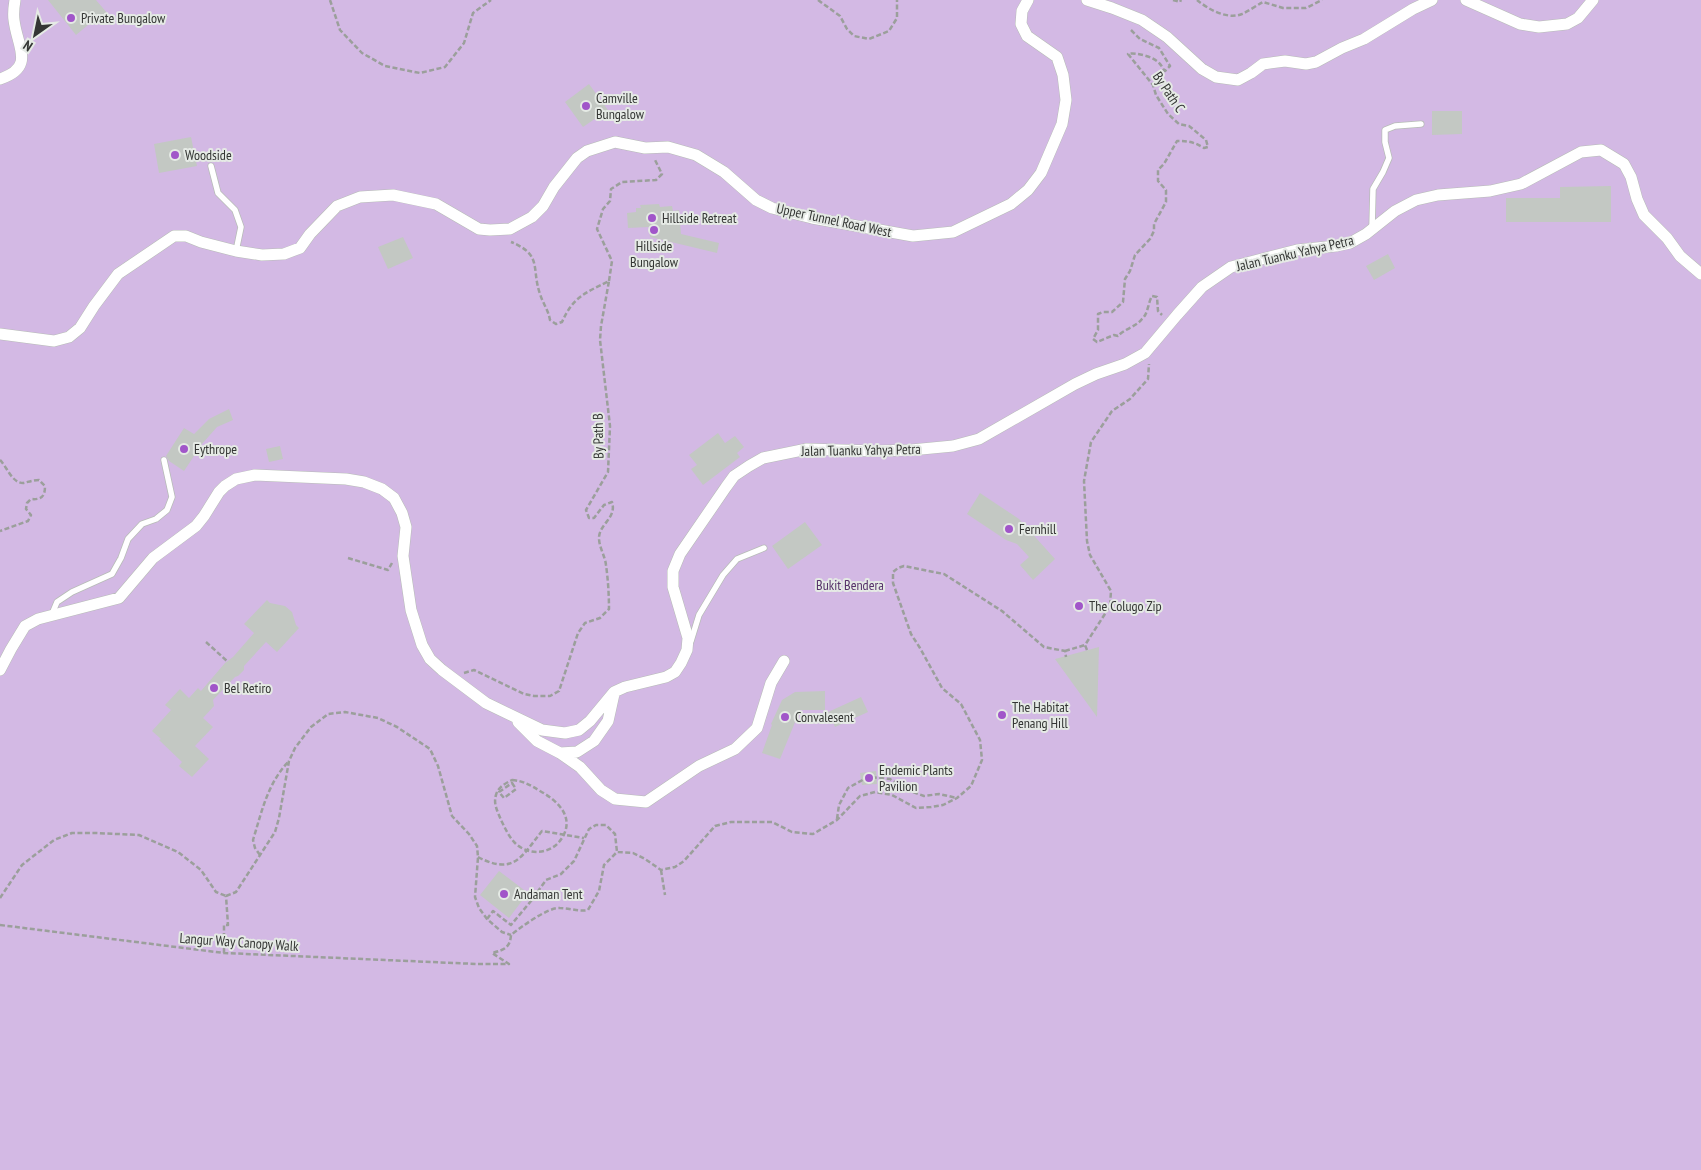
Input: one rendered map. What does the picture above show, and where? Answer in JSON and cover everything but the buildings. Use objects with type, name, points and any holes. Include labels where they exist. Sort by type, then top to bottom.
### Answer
[{"type":"street","points":[[0,79],[12,75],[19,68],[22,54],[14,21],[15,0]]},
{"type":"street","name":"Upper Tunnel Road West","points":[[0,334],[54,341],[69,337],[80,328],[118,274],[174,236],[186,236],[236,251],[262,255],[284,254],[300,248],[310,234],[337,206],[360,197],[393,195],[436,204],[479,229],[510,229],[532,217],[543,206],[554,187],[577,158],[587,151],[615,142],[645,148],[668,147],[696,155],[724,172],[756,200],[772,208],[812,218],[913,236],[953,232],[1011,204],[1028,190],[1041,173],[1062,124],[1066,100],[1063,75],[1056,57],[1027,36],[1021,24],[1022,10],[1028,0]]},
{"type":"street","points":[[1087,0],[1142,20],[1167,37],[1202,69],[1216,76],[1238,80],[1263,64],[1285,61],[1306,64],[1316,62],[1364,39],[1413,9],[1432,0]]},
{"type":"street","points":[[1466,0],[1520,24],[1539,27],[1567,24],[1578,18],[1593,0]]},
{"type":"street","name":"Jalan Tuanku Yahya Petra","points":[[687,650],[688,638],[674,587],[673,571],[680,554],[734,476],[763,458],[807,449],[911,450],[953,446],[979,439],[1074,384],[1125,364],[1145,353],[1202,287],[1231,267],[1297,250],[1350,243],[1372,230],[1395,211],[1416,200],[1438,195],[1490,191],[1521,184],[1581,152],[1600,150],[1624,164],[1631,177],[1636,198],[1644,215],[1667,238],[1680,256],[1701,274]]},
{"type":"street","points":[[0,670],[26,626],[38,618],[119,598],[153,558],[196,526],[225,486],[236,479],[255,475],[364,482],[394,498],[402,513],[406,527],[403,556],[411,610],[422,644],[430,658],[451,677],[486,703],[542,730],[565,733],[579,730],[590,721],[614,692],[625,687],[666,677],[675,672],[682,663],[687,650]]},
{"type":"street","points":[[515,718],[537,741],[560,753],[580,767],[601,790],[615,799],[646,802],[698,766],[734,750],[757,728],[771,684],[784,661]]},
{"type":"street","points":[[560,753],[577,752],[594,742],[608,721],[614,692]]},
{"type":"lane","points":[[1372,230],[1373,189],[1389,158],[1385,142],[1385,130],[1395,126],[1421,124]]},
{"type":"lane","points":[[211,166],[218,193],[234,210],[241,227],[236,251]]},
{"type":"lane","points":[[52,614],[58,602],[65,597],[112,574],[128,540],[142,524],[156,519],[167,510],[172,497],[164,460]]},
{"type":"lane","points":[[687,650],[699,615],[723,575],[737,560],[764,548]]},
{"type":"path","points":[[330,0],[340,30],[362,53],[385,66],[420,73],[445,67],[464,43],[473,13],[491,0]]},
{"type":"path","points":[[818,0],[840,16],[847,29],[854,36],[868,40],[889,31],[897,18],[897,0]]},
{"type":"path","points":[[1173,0],[1176,2],[1181,0]]},
{"type":"path","points":[[1197,0],[1207,8],[1223,14],[1240,15],[1263,2],[1283,8],[1306,8],[1322,0]]},
{"type":"path","name":"By Path C","points":[[1130,30],[1140,39],[1159,48],[1170,66],[1165,72],[1160,64],[1151,58],[1134,52],[1128,54],[1154,85],[1156,95],[1168,114],[1179,124],[1189,126],[1194,130],[1206,140],[1208,147],[1204,148],[1190,141],[1177,141],[1164,164],[1158,170],[1158,180],[1166,190],[1166,202],[1154,224],[1154,231],[1150,239],[1135,255],[1130,271],[1125,279],[1123,302],[1112,312],[1098,314],[1098,330],[1093,338],[1097,342],[1114,335],[1118,336],[1130,329],[1142,319],[1152,296],[1156,297],[1158,311],[1170,323]]},
{"type":"path","points":[[504,239],[523,247],[535,261],[540,295],[548,309],[550,320],[556,324],[562,322],[568,309],[578,297],[608,281],[612,261],[596,229],[602,209],[610,201],[611,189],[622,182],[656,180],[662,174],[658,163],[645,148]]},
{"type":"path","name":"By Path B","points":[[451,677],[474,670],[524,694],[550,696],[559,691],[578,633],[584,623],[600,618],[609,609],[606,566],[599,538],[600,532],[612,515],[614,504],[612,502],[604,505],[594,518],[589,518],[586,510],[608,472],[610,426],[600,340],[600,326],[608,281]]},
{"type":"path","points":[[661,870],[675,867],[684,861],[715,826],[740,821],[772,822],[792,832],[813,834],[837,820],[860,796],[875,792],[892,795],[916,808],[943,805],[957,798],[971,786],[982,760],[980,740],[961,704],[942,688],[911,634],[893,583],[893,572],[904,566],[944,574],[1002,611],[1044,647],[1064,651],[1085,645],[1110,606],[1111,591],[1090,555],[1087,541],[1084,482],[1091,442],[1112,411],[1130,399],[1148,379],[1150,369],[1145,353]]},
{"type":"path","points":[[0,460],[16,481],[23,483],[29,480],[39,480],[45,486],[43,497],[38,500],[31,500],[27,504],[26,509],[31,515],[28,521],[0,531]]},
{"type":"path","points":[[348,558],[388,570],[405,543]]},
{"type":"path","points":[[206,642],[228,661]]},
{"type":"path","points":[[1085,645],[1087,650]]},
{"type":"path","points":[[1064,651],[1066,656]]},
{"type":"path","points":[[0,898],[22,865],[54,840],[72,834],[96,833],[138,835],[178,852],[200,870],[216,892],[226,896],[236,892],[275,832],[289,761],[294,748],[311,727],[328,714],[345,712],[378,718],[397,727],[430,749],[438,766],[452,816],[469,834],[477,846],[475,897],[479,908],[487,919],[502,932],[511,935],[551,908],[588,910],[598,891],[604,865],[617,852],[633,853],[661,870],[665,894]]},
{"type":"path","points":[[260,855],[255,848],[254,840],[268,791],[277,774],[289,761]]},
{"type":"path","points":[[837,820],[839,805],[848,788],[868,777],[890,779],[907,790],[924,796],[939,794],[957,798]]},
{"type":"path","points":[[504,786],[496,794],[495,807],[515,843],[527,851],[541,852],[554,848],[564,836],[567,824],[563,809],[553,798],[522,780],[512,780],[504,786],[500,792],[504,798],[516,789],[512,783],[504,786]]},
{"type":"path","points":[[487,919],[493,911],[511,925],[546,880],[561,874],[574,861],[589,829],[596,825],[606,825],[615,834],[617,852]]},
{"type":"path","points":[[478,857],[488,862],[506,865],[517,861],[542,830],[584,838]]},
{"type":"path","points":[[224,953],[224,924],[228,925],[226,896]]},
{"type":"path","name":"Langur Way Canopy Walk","points":[[0,925],[224,953],[477,964],[509,964],[492,953],[505,949],[511,943],[511,935]]},
{"type":"green space","name":"Bukit Bendera","points":[[0,0],[1701,0],[1701,1170],[0,1170]]},
{"type":"place","name":"Private Bungalow","points":[[71,18]]},
{"type":"place","name":"Camville Bungalow","points":[[586,106]]},
{"type":"place","name":"Woodside","points":[[175,155]]},
{"type":"place","name":"Hillside Retreat","points":[[652,218]]},
{"type":"place","name":"Hillside Bungalow","points":[[654,230]]},
{"type":"place","name":"Eythrope","points":[[184,449]]},
{"type":"place","name":"Fernhill","points":[[1009,529]]},
{"type":"place","name":"The Colugo Zip","points":[[1079,606]]},
{"type":"place","name":"Bel Retiro","points":[[214,688]]},
{"type":"place","name":"The Habitat Penang Hill","points":[[1002,715]]},
{"type":"place","name":"Convalesent","points":[[785,717]]},
{"type":"place","name":"Endemic Plants Pavilion","points":[[869,778]]},
{"type":"place","name":"Andaman Tent","points":[[504,894]]}]
